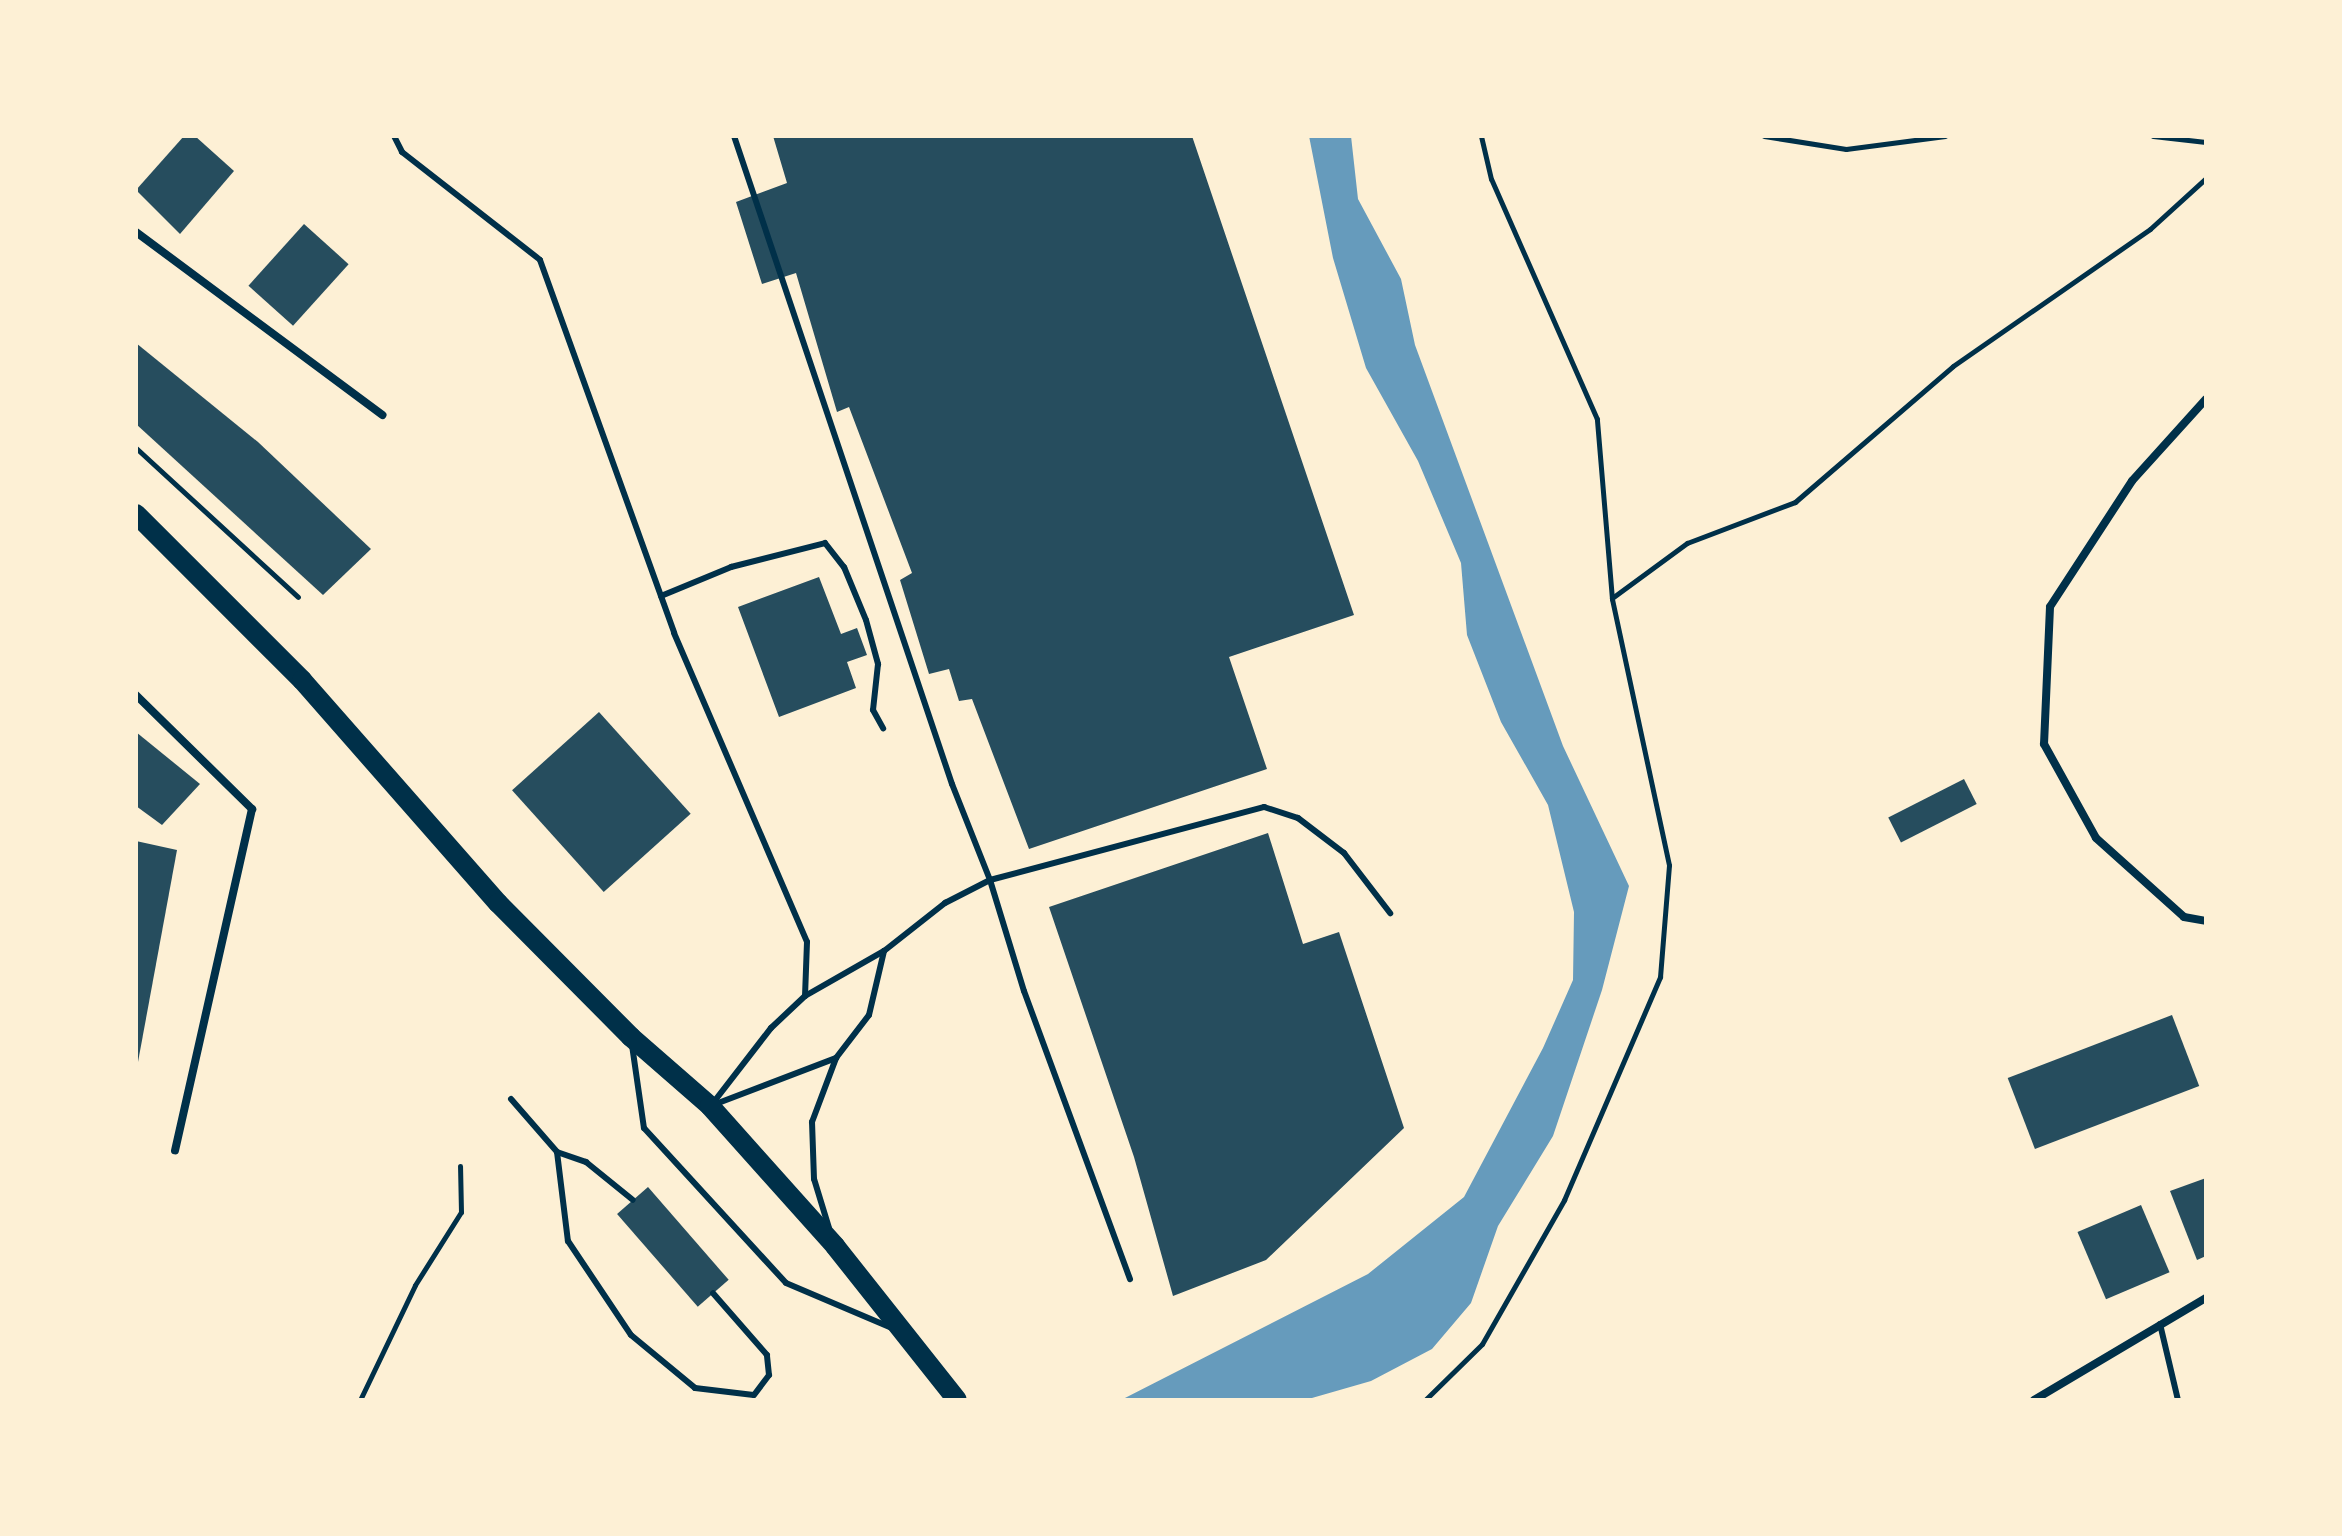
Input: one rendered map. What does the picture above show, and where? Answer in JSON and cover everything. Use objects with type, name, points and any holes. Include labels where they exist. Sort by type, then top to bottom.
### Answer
[{"type":"main road","points":[[136,514],[302,680],[498,903],[631,1037],[710,1106],[835,1246],[899,1331],[957,1400]]},
{"type":"street","points":[[136,232],[382,415]]},
{"type":"street","points":[[2206,399],[2132,481],[2050,607],[2044,744],[2096,838],[2184,917],[2206,921]]},
{"type":"street","points":[[136,695],[252,809],[175,1150]]},
{"type":"street","points":[[2034,1400],[2206,1298]]},
{"type":"lane","points":[[394,136],[402,152],[540,260],[674,633],[807,942],[805,996]]},
{"type":"lane","points":[[734,136],[952,784],[990,880],[1024,991],[1130,1279]]},
{"type":"lane","points":[[661,596],[731,567],[825,543],[844,567],[866,620],[878,664],[873,710],[883,728]]},
{"type":"lane","points":[[710,1106],[771,1028],[805,996],[884,951],[945,903],[990,880],[1264,807],[1298,818],[1344,853],[1390,913]]},
{"type":"lane","points":[[835,1246],[814,1179],[812,1122],[836,1058],[869,1015],[884,951]]},
{"type":"lane","points":[[631,1037],[644,1128],[786,1283],[899,1331]]},
{"type":"lane","points":[[710,1106],[836,1058]]},
{"type":"lane","points":[[511,1099],[557,1152],[586,1162],[633,1200]]},
{"type":"lane","points":[[557,1152],[568,1241],[631,1335],[695,1388],[754,1395],[769,1375],[767,1355],[713,1293]]},
{"type":"lane","points":[[2160,1324],[2178,1400]]},
{"type":"path","points":[[1425,1400],[1482,1344],[1564,1200],[1660,977],[1669,865],[1612,599],[1597,419],[1491,179],[1481,136]]},
{"type":"path","points":[[1764,136],[1846,149],[1945,136]]},
{"type":"path","points":[[2153,136],[2206,142]]},
{"type":"path","points":[[1612,599],[1687,543],[1795,502],[1953,366],[2150,229],[2206,178]]},
{"type":"path","points":[[136,448],[298,597]]},
{"type":"path","points":[[360,1400],[415,1285],[461,1212],[460,1166]]},
{"type":"water","points":[[1309,136],[1351,136],[1358,199],[1401,279],[1415,345],[1563,746],[1629,886],[1602,990],[1553,1136],[1498,1226],[1471,1303],[1432,1349],[1371,1381],[1305,1400],[1121,1400],[1368,1274],[1464,1197],[1543,1048],[1573,980],[1574,912],[1548,805],[1501,722],[1467,635],[1461,563],[1418,461],[1366,368],[1333,258]]},
{"type":"building","points":[[184,136],[195,136],[234,171],[180,234],[136,190]]},
{"type":"building","points":[[773,136],[1192,136],[1354,615],[1229,657],[1267,769],[1029,849],[972,699],[959,701],[949,669],[929,674],[900,580],[912,573],[849,407],[837,412],[796,273],[762,284],[736,202],[787,183]]},
{"type":"building","points":[[304,224],[349,264],[293,326],[248,286]]},
{"type":"building","points":[[136,343],[258,442],[371,549],[323,595],[136,424]]},
{"type":"building","points":[[819,577],[841,634],[857,628],[867,655],[847,662],[856,688],[779,717],[738,607]]},
{"type":"building","points":[[599,712],[691,814],[604,892],[512,790]]},
{"type":"building","points":[[136,732],[200,784],[162,825],[136,806]]},
{"type":"building","points":[[1964,779],[1977,804],[1901,843],[1888,818]]},
{"type":"building","points":[[1268,833],[1303,944],[1339,932],[1404,1128],[1266,1260],[1173,1296],[1134,1157],[1049,907]]},
{"type":"building","points":[[136,841],[177,850],[138,1062],[136,1062]]},
{"type":"building","points":[[2172,1015],[2199,1086],[2035,1149],[2008,1078]]},
{"type":"building","points":[[2206,1178],[2206,1256],[2197,1260],[2170,1191]]},
{"type":"building","points":[[648,1187],[729,1280],[698,1307],[617,1214]]},
{"type":"building","points":[[2141,1205],[2170,1272],[2106,1299],[2077,1232]]}]
